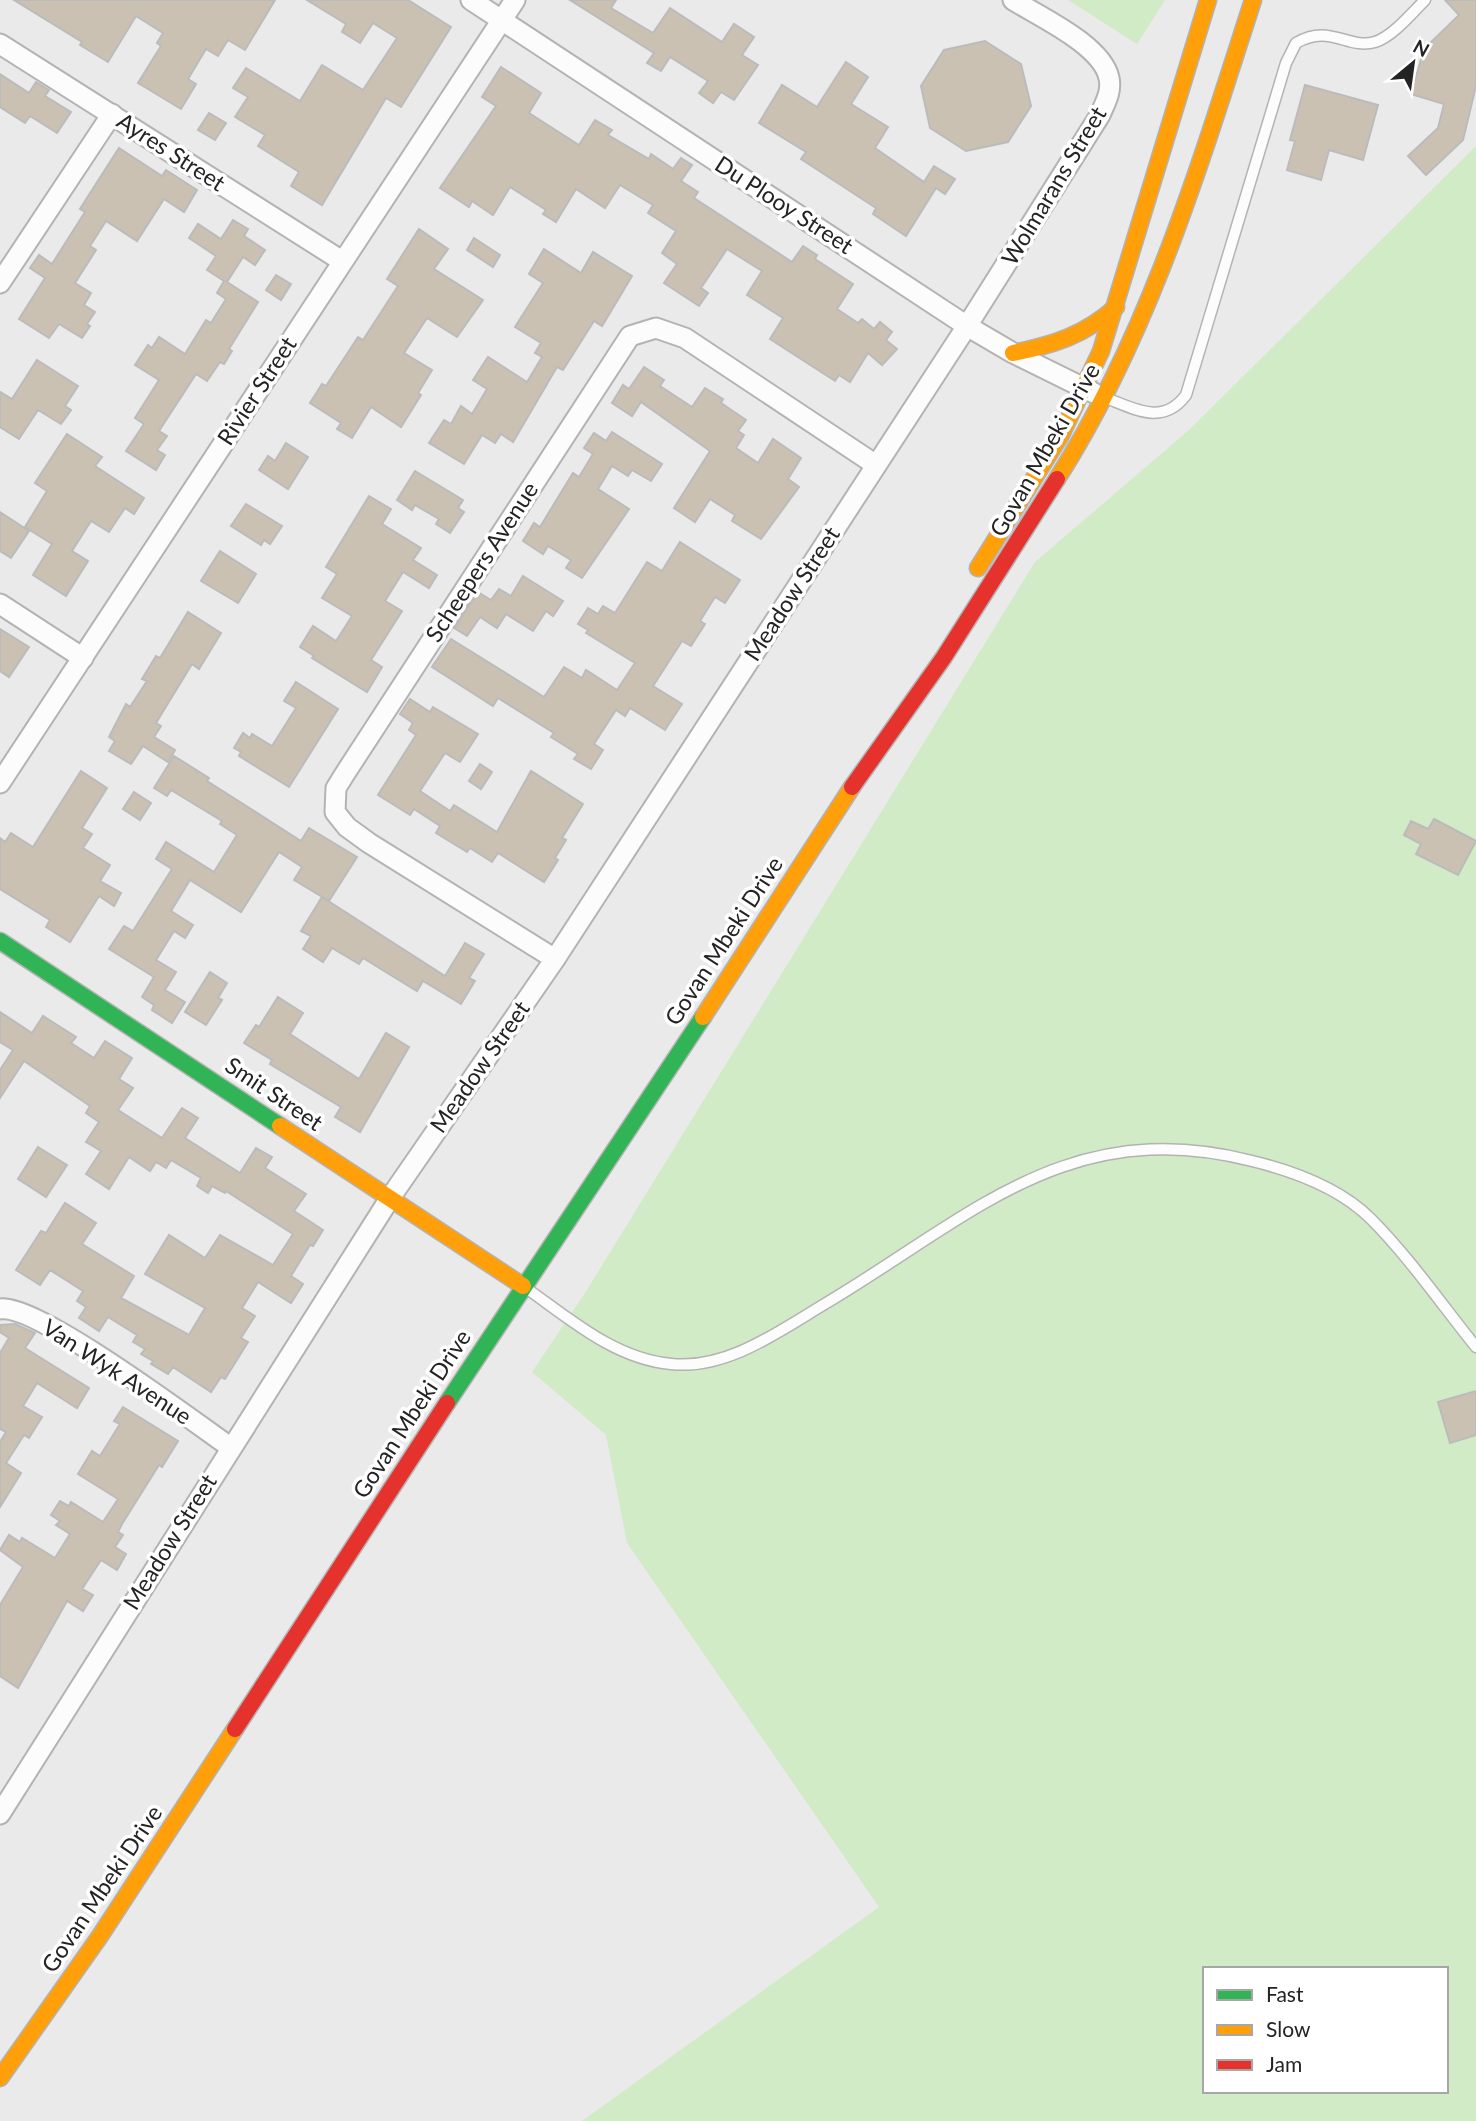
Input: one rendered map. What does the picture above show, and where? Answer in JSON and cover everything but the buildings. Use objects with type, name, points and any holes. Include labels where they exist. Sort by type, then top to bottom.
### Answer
[{"type":"main road","name":"Govan Mbeki Drive","points":[[969,584],[1056,445],[1085,389],[1116,307],[1190,48],[1208,0]]},
{"type":"main road","name":"Govan Mbeki Drive","points":[[0,2078],[100,1936],[523,1286],[597,1179],[861,774],[944,657],[1020,540],[1105,397],[1183,217],[1253,0]]},
{"type":"main road","points":[[1013,353],[1065,343],[1099,323],[1116,307]]},
{"type":"main road","name":"Govan Mbeki Drive","points":[[861,774],[889,717],[949,618]]},
{"type":"main road","name":"Smit Street","points":[[0,941],[523,1286]]},
{"type":"street","name":"Du Plooy Street","points":[[471,0],[967,326],[1013,353],[1105,397]]},
{"type":"street","name":"Rivier Street","points":[[0,783],[515,0]]},
{"type":"street","name":"Wolmarans Street","points":[[967,326],[1080,150],[1109,94],[1110,79],[1095,53],[1013,0]]},
{"type":"street","name":"Ayres Street","points":[[0,44],[342,261]]},
{"type":"street","points":[[0,283],[112,114]]},
{"type":"street","name":"Meadow Street","points":[[0,1814],[390,1198],[555,959],[967,326]]},
{"type":"street","name":"Scheepers Avenue","points":[[555,959],[369,843],[347,827],[335,812],[336,788],[387,707],[630,337],[656,328],[685,338],[876,466]]},
{"type":"street","points":[[0,604],[83,658]]},
{"type":"street","name":"Van Wyk Avenue","points":[[0,1309],[21,1311],[66,1336],[230,1447]]},
{"type":"lane","points":[[1105,397],[1157,414],[1170,411],[1186,395],[1286,63],[1296,43],[1319,35],[1360,43],[1375,42],[1424,0]]},
{"type":"lane","points":[[523,1286],[604,1343],[625,1352],[672,1365],[722,1359],[788,1327],[1023,1180],[1087,1157],[1165,1148],[1208,1152],[1278,1167],[1346,1200],[1370,1218],[1476,1347]]},
{"type":"green space","points":[[1068,0],[1165,0],[1137,44]]},
{"type":"green space","points":[[1476,146],[1476,2121],[582,2121],[879,1907],[627,1543],[606,1435],[532,1372],[585,1293],[1035,562],[1189,430]]},
{"type":"traffic: fast","points":[[0,941],[280,1126]]},
{"type":"traffic: fast","points":[[447,1403],[703,1017]]},
{"type":"traffic: slow","points":[[978,568],[1061,435],[1101,351],[1208,0]]},
{"type":"traffic: slow","points":[[1057,479],[1090,423],[1146,307],[1192,185],[1253,0]]},
{"type":"traffic: slow","points":[[1013,353],[1080,332],[1116,307]]},
{"type":"traffic: slow","points":[[703,1017],[852,787]]},
{"type":"traffic: slow","points":[[280,1126],[523,1286]]},
{"type":"traffic: slow","points":[[0,2078],[100,1936],[235,1729]]},
{"type":"traffic: jam","points":[[852,787],[944,657],[1057,479]]},
{"type":"traffic: jam","points":[[235,1729],[447,1403]]}]
